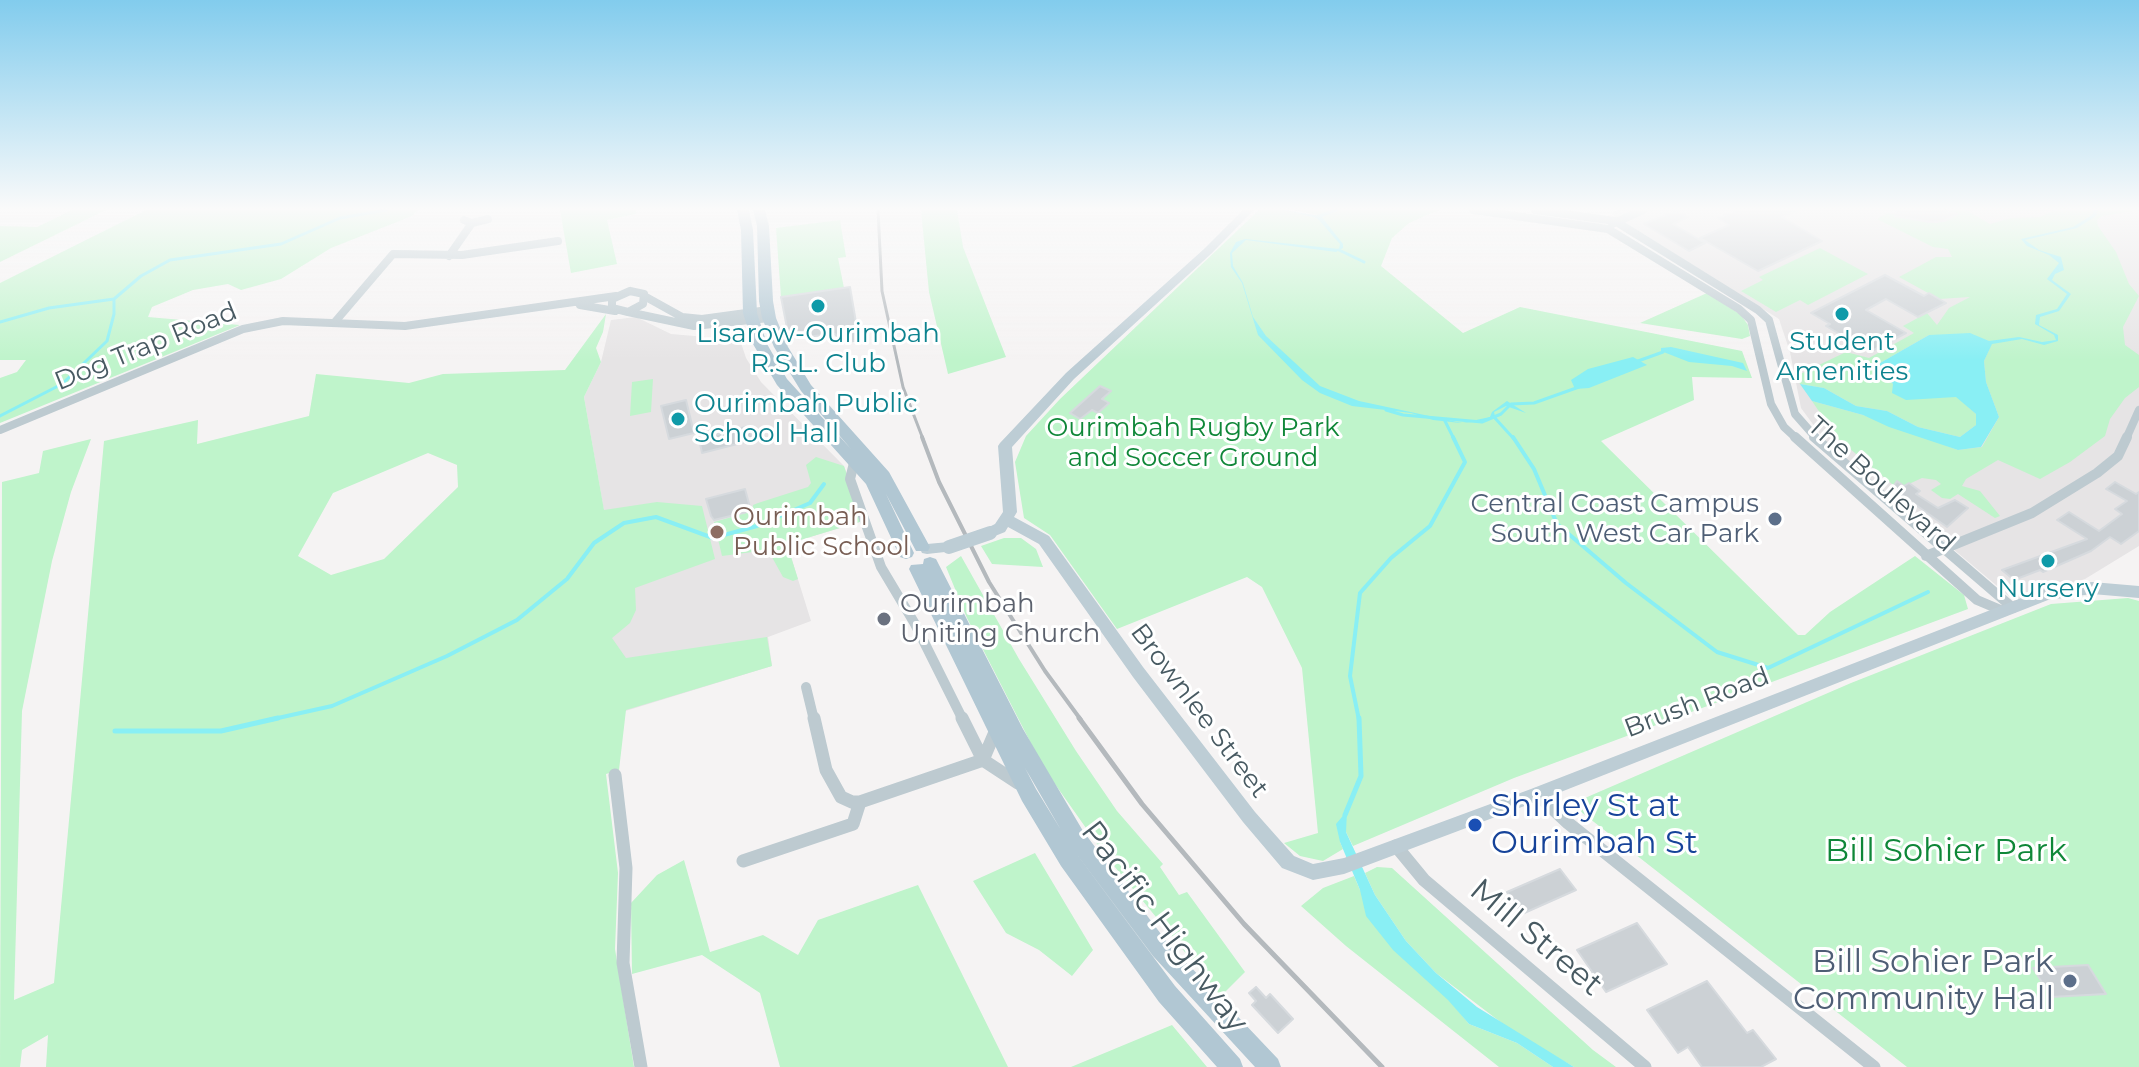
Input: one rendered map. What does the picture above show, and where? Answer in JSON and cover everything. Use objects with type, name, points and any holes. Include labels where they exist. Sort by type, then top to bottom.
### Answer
[{"type":"main road","name":"Pacific Highway","points":[[748,260],[751,317],[766,357],[782,382],[855,459],[922,557],[995,726],[1029,795],[1068,859],[1167,994],[1232,1067]]},
{"type":"main road","name":"Pacific Highway","points":[[763,260],[768,314],[796,374],[874,462],[1016,735],[1076,837],[1160,949],[1270,1067]]},
{"type":"street","points":[[334,323],[388,260]]},
{"type":"street","points":[[922,557],[990,533],[1007,520],[1011,504],[1005,446],[1070,376],[1198,260]]},
{"type":"street","name":"The Boulevard","points":[[1664,260],[1748,318],[1771,404],[1784,427],[1977,600],[2008,610]]},
{"type":"street","name":"The Boulevard","points":[[1671,260],[1766,316],[1790,400],[1802,423],[1827,451],[2008,610]]},
{"type":"street","name":"Dog Trap Road","points":[[0,430],[239,330],[283,321],[405,326],[635,291],[646,297]]},
{"type":"street","points":[[615,311],[610,305],[616,296]]},
{"type":"street","points":[[628,312],[639,308],[646,297],[682,317],[751,317]]},
{"type":"street","name":"Dog Trap Road","points":[[550,304],[628,312]]},
{"type":"street","points":[[628,312],[694,326],[768,314]]},
{"type":"street","points":[[1926,556],[2032,513],[2097,473],[2118,456],[2139,410]]},
{"type":"street","points":[[855,459],[850,479],[881,567],[915,624],[983,760],[1012,778],[1029,795]]},
{"type":"street","name":"Brownlee Street","points":[[1007,520],[1044,540],[1138,672],[1249,817],[1281,855],[1304,871]]},
{"type":"street","name":"Brush Road","points":[[1304,871],[1323,872],[1344,866],[1537,794],[2047,594],[2073,589],[2111,588],[2139,592]]},
{"type":"street","points":[[1942,635],[1972,620],[1977,610],[1977,600]]},
{"type":"street","points":[[806,687],[826,770],[841,797],[860,802],[983,760],[993,742],[995,726]]},
{"type":"street","points":[[615,775],[626,868],[623,963],[641,1067]]},
{"type":"street","points":[[1537,794],[1568,823],[1874,1067]]},
{"type":"street","points":[[743,861],[853,824],[860,802]]},
{"type":"street","name":"Mill Street","points":[[1396,846],[1424,880],[1645,1067]]},
{"type":"shaded area","points":[[1684,260],[2139,260],[2139,546],[2085,579],[2015,601],[1826,442],[1801,408],[1790,352],[1779,319]]},
{"type":"shaded area","name":"Ourimbah Public School","points":[[636,317],[671,334],[706,337],[708,344],[716,344],[722,338],[740,340],[746,358],[761,382],[844,466],[863,521],[787,544],[811,621],[768,637],[772,666],[492,752],[604,511],[584,397],[601,362],[611,320]]},
{"type":"green space","points":[[46,260],[312,260],[281,279],[241,290],[228,284],[193,290],[152,307],[148,317],[240,325],[0,423],[0,378],[17,372],[26,360],[0,360],[0,283]]},
{"type":"green space","points":[[569,260],[616,260],[617,264],[571,273]]},
{"type":"green space","points":[[778,260],[838,260],[844,288],[781,297]]},
{"type":"green space","points":[[926,260],[968,260],[1006,357],[948,374],[929,292]]},
{"type":"green space","name":"Ourimbah Rugby Park and Soccer Ground","points":[[1207,260],[1383,260],[1381,266],[1463,333],[1520,307],[1742,351],[1752,378],[1692,377],[1694,400],[1601,441],[1798,635],[1805,635],[1830,612],[1915,556],[1964,595],[1968,609],[1514,778],[1353,846],[1346,832],[1346,812],[1340,842],[1343,849],[1323,861],[1300,856],[1284,843],[1318,833],[1302,668],[1262,587],[1247,577],[1117,629],[1050,535],[1024,518],[1015,462],[1026,436],[1060,399]]},
{"type":"green space","points":[[1795,260],[1842,260],[1868,274],[1808,305],[1800,300],[1776,312],[1741,291],[1763,280],[1759,277]]},
{"type":"green space","points":[[1931,260],[2119,260],[2129,284],[2139,296],[2123,327],[2125,345],[2139,355],[2139,387],[2125,398],[2110,419],[2105,436],[2040,479],[1998,460],[1966,479],[1962,486],[1980,491],[2000,516],[1995,518],[1958,494],[1950,499],[1942,498],[1931,490],[1941,484],[1936,480],[1922,478],[1898,489],[1837,438],[1812,401],[1863,415],[1958,450],[1982,447],[1999,417],[1986,382],[1984,361],[1992,343],[1929,335],[1880,363],[1893,384],[1934,398],[1956,396],[1976,414],[1976,425],[1960,437],[1918,427],[1887,411],[1856,406],[1824,388],[1800,384],[1796,376],[1846,352],[1869,358],[1914,333],[1903,326],[1927,313],[1937,325],[1949,308],[1970,297],[1939,299],[1899,277]]},
{"type":"green space","points":[[1707,293],[1741,315],[1748,325],[1750,336],[1742,339],[1640,323]]},
{"type":"green space","points":[[606,314],[596,348],[601,362],[584,397],[604,510],[657,502],[702,506],[715,559],[635,588],[636,610],[630,623],[612,638],[626,658],[767,637],[772,666],[626,710],[619,770],[606,774],[618,873],[615,949],[634,1067],[46,1067],[48,1035],[22,1050],[20,1067],[0,1067],[2,482],[39,473],[43,451],[91,439],[71,492],[52,561],[22,711],[14,1000],[54,983],[104,441],[198,420],[197,444],[309,416],[316,374],[409,383],[443,374],[565,370]],"holes":[[[428,453],[457,465],[458,487],[384,559],[331,575],[298,556],[333,493]]]},
{"type":"green space","points":[[653,379],[651,412],[630,416],[632,382]]},
{"type":"green space","points":[[816,457],[844,466],[863,521],[787,544],[798,579],[793,581],[783,577],[768,550],[722,556],[714,522],[753,511],[753,505],[808,487],[811,483],[806,465]]},
{"type":"green space","points":[[1004,538],[1021,538],[1036,549],[1043,567],[992,564],[981,546]]},
{"type":"green space","points":[[961,556],[1076,751],[1117,811],[1163,864],[1160,867],[1179,895],[1187,892],[1245,972],[1221,996],[1105,855],[1043,767],[967,618],[946,567]]},
{"type":"green space","name":"Bill Sohier Park","points":[[2128,598],[2139,601],[2139,1067],[1907,1067],[1571,804],[1851,683],[2051,604]]},
{"type":"green space","points":[[1035,853],[1093,950],[1072,976],[1039,950],[1006,933],[973,881]]},
{"type":"green space","points":[[684,860],[710,952],[763,935],[798,955],[818,920],[918,885],[1008,1067],[780,1067],[760,993],[702,955],[632,974],[631,903],[657,875]]},
{"type":"green space","points":[[1377,867],[1392,868],[1593,1050],[1616,1067],[1574,1067],[1515,1033],[1436,973],[1406,941],[1375,895],[1365,873]]},
{"type":"green space","points":[[1354,876],[1360,890],[1469,1024],[1517,1043],[1553,1067],[1499,1067],[1346,946],[1301,906],[1323,888]]},
{"type":"green space","points":[[1172,1025],[1207,1067],[1071,1067]]},
{"type":"water","points":[[1233,260],[1243,283],[1253,317],[1266,336],[1320,386],[1359,401],[1462,423],[1352,406],[1320,393],[1302,380],[1258,335],[1242,283],[1231,267]]},
{"type":"water","points":[[2055,260],[2062,260],[2064,270],[2055,274],[2052,280],[2071,294],[2059,311],[2040,317],[2039,325],[2058,335],[2058,341],[2044,345],[2022,339],[1992,344],[1984,361],[1986,382],[1999,417],[1981,447],[1958,450],[1863,415],[1812,401],[1800,384],[1824,388],[1856,406],[1887,411],[1918,427],[1960,437],[1976,425],[1976,414],[1956,397],[1906,400],[1892,393],[1893,384],[1879,369],[1880,363],[1929,335],[1970,333],[1989,341],[2019,337],[2042,342],[2056,340],[2054,335],[2035,324],[2036,315],[2057,309],[2067,294],[2047,279],[2059,263]]},
{"type":"water","points":[[1671,347],[1743,363],[1747,371],[1732,366],[1689,362],[1661,351],[1661,348]]},
{"type":"water","points":[[1633,357],[1647,365],[1589,388],[1575,389],[1571,380],[1588,369]]},
{"type":"water","points":[[1507,401],[1526,413],[1506,406],[1494,412],[1495,416],[1463,423],[1490,417],[1492,412]]},
{"type":"water","points":[[1347,811],[1346,832],[1375,895],[1406,941],[1436,973],[1477,1007],[1574,1067],[1553,1067],[1517,1043],[1469,1024],[1448,1000],[1393,950],[1366,916],[1360,890],[1340,842],[1336,824]]},
{"type":"building","points":[[1738,260],[1782,260],[1758,271]]},
{"type":"building","name":"Student Amenities","points":[[1885,275],[1924,296],[1929,293],[1946,303],[1918,317],[1886,299],[1866,310],[1906,333],[1870,352],[1826,326],[1830,324],[1811,313]]},
{"type":"building","name":"Lisarow-Ourimbah R.S.L. Club","points":[[850,287],[859,340],[843,343],[835,334],[795,338],[794,332],[788,333],[781,297]]},
{"type":"building","points":[[1100,386],[1111,391],[1102,399],[1109,403],[1098,413],[1092,410],[1080,419],[1070,413]]},
{"type":"building","name":"Ourimbah Public School Hall","points":[[686,400],[694,433],[669,439],[661,406]]},
{"type":"building","points":[[749,426],[753,440],[702,453],[699,439]]},
{"type":"building","points":[[1897,481],[1904,486],[1909,483],[1920,491],[1916,494],[1938,508],[1955,500],[1968,508],[1947,527],[1892,488]]},
{"type":"building","points":[[2115,482],[2136,494],[2139,492],[2139,531],[2121,544],[2110,537],[2091,551],[2043,572],[2040,570],[2014,580],[2002,570],[2087,539],[2057,520],[2069,512],[2099,531],[2122,514],[2115,509],[2127,501],[2106,489]]},
{"type":"building","points":[[745,489],[751,511],[714,520],[706,499]]},
{"type":"building","points":[[1560,869],[1576,890],[1522,914],[1507,892]]},
{"type":"building","points":[[1637,923],[1667,964],[1606,992],[1577,950]]},
{"type":"building","name":"Bill Sohier Park Community Hall","points":[[2088,965],[2106,994],[2051,997],[2033,968]]},
{"type":"building","points":[[1707,981],[1747,1033],[1753,1030],[1776,1059],[1761,1067],[1702,1067],[1688,1047],[1678,1053],[1647,1010]]},
{"type":"building","points":[[1256,987],[1266,998],[1270,994],[1293,1019],[1278,1033],[1252,1005],[1256,1001],[1249,993]]},
{"type":"waterway","points":[[114,299],[141,276],[171,260]]},
{"type":"waterway","points":[[1359,260],[1364,262]]},
{"type":"waterway","points":[[0,322],[49,308],[114,299]]},
{"type":"waterway","points":[[0,416],[62,384],[107,341],[114,314],[114,299]]},
{"type":"waterway","points":[[1638,361],[1663,352]]},
{"type":"waterway","points":[[1386,410],[1403,415],[1482,422],[1501,414],[1511,404],[1534,403],[1579,387]]},
{"type":"waterway","points":[[1494,417],[1514,439]]},
{"type":"waterway","points":[[1444,419],[1453,437]]},
{"type":"waterway","points":[[1359,720],[1350,676],[1360,593],[1391,558],[1430,526],[1465,462],[1453,437]]},
{"type":"waterway","points":[[1513,437],[1534,469],[1557,524],[1626,583],[1717,652],[1768,668],[1928,592]]},
{"type":"waterway","points":[[278,718],[332,706],[447,656],[517,620],[567,579],[594,543],[624,523],[656,517],[713,538],[757,526],[810,503],[824,484]]},
{"type":"waterway","points":[[115,731],[221,731],[278,718]]},
{"type":"waterway","points":[[269,720],[278,718]]},
{"type":"waterway","points":[[1345,815],[1361,776],[1359,718]]},
{"type":"railway","points":[[880,260],[882,291],[903,387],[923,439]]},
{"type":"railway","points":[[922,437],[939,482],[989,582],[1045,671],[1081,720]]},
{"type":"railway","points":[[1079,718],[1142,804],[1244,924],[1382,1067]]},
{"type":"place","name":"Lisarow-Ourimbah R.S.L. Club","points":[[818,306]]},
{"type":"place","name":"Student Amenities","points":[[1842,314]]},
{"type":"place","name":"Ourimbah Public School Hall","points":[[678,419]]},
{"type":"place","name":"Central Coast Campus South West Car Park","points":[[1775,519]]},
{"type":"place","name":"Ourimbah Public School","points":[[717,532]]},
{"type":"place","name":"Nursery","points":[[2048,561]]},
{"type":"place","name":"Ourimbah Uniting Church","points":[[884,619]]},
{"type":"place","name":"Shirley St at Ourimbah St","points":[[1475,825]]},
{"type":"place","name":"Bill Sohier Park Community Hall","points":[[2070,981]]}]
